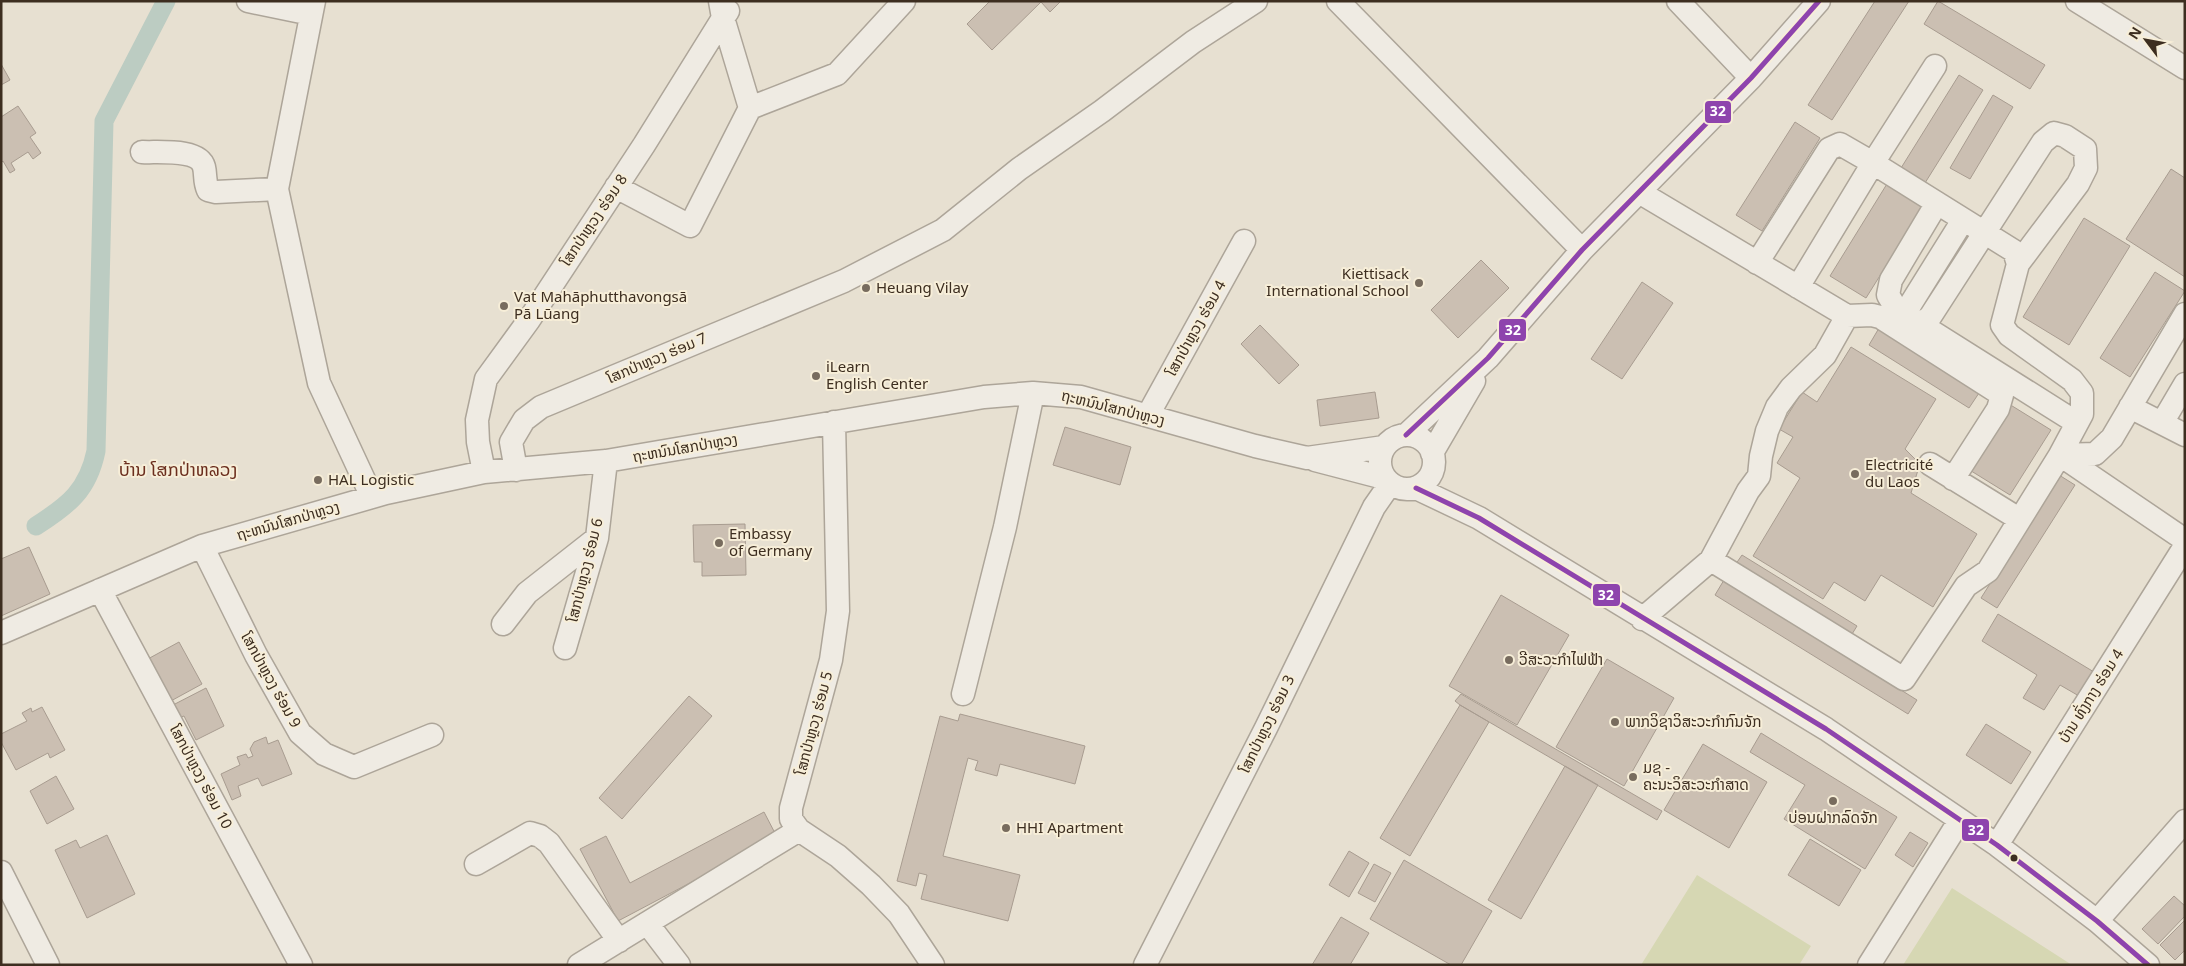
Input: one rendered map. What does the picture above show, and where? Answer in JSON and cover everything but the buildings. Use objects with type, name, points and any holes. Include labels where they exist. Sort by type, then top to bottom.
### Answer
[{"type":"street","points":[[248,1],[313,7],[276,188],[319,383],[372,497]]},
{"type":"street","points":[[750,108],[837,74],[904,1]]},
{"type":"street","name":"ໂສກປ່າຫຼວງ ຮ່ອມ 7","points":[[516,470],[510,442],[524,420],[541,407],[844,281],[943,230],[1018,169],[1102,111],[1193,42],[1256,1]]},
{"type":"street","points":[[1338,1],[1582,250]]},
{"type":"street","points":[[1678,1],[1751,78]]},
{"type":"street","points":[[1406,435],[1488,358],[1582,250],[1751,78],[1819,1]]},
{"type":"street","points":[[2077,1],[2185,68]]},
{"type":"street","points":[[616,187],[690,226],[750,108],[726,7]]},
{"type":"street","name":"ໂສກປ່າຫຼວງ ຮ່ອມ 8","points":[[484,472],[478,442],[477,420],[486,380],[529,320],[616,187],[726,7]]},
{"type":"street","points":[[1798,287],[1873,163],[1935,66]]},
{"type":"street","points":[[1711,560],[1904,679],[1966,586],[1988,571],[2060,455],[2082,414],[2082,393],[2072,380],[2009,335],[2002,325],[2018,264],[2078,184],[2086,168],[2085,149],[2065,136],[2054,133],[2044,142],[1930,316],[1912,318]]},
{"type":"street","points":[[1757,263],[1829,149],[1840,144],[2014,251],[2018,264]]},
{"type":"street","points":[[142,152],[185,154],[199,158],[204,166],[204,180],[208,190],[216,192],[276,188]]},
{"type":"street","points":[[1639,192],[1847,316],[1872,315],[1880,318],[2002,395],[1998,408],[1953,478]]},
{"type":"street","points":[[1937,203],[1891,280],[1888,295],[1894,305],[2077,423]]},
{"type":"street","points":[[1912,318],[1963,220]]},
{"type":"street","name":"ໂສກປ່າຫຼວງ ຮ່ອມ 4","points":[[1148,415],[1244,241]]},
{"type":"street","points":[[2060,455],[2095,454],[2112,438],[2185,314]]},
{"type":"street","points":[[1642,618],[1711,560],[1748,491],[1759,476],[1765,439],[1777,407],[1790,388],[1825,355],[1847,316]]},
{"type":"street","points":[[1307,458],[1387,481],[1398,489],[1416,488],[1424,483],[1433,461],[1488,358]]},
{"type":"street","points":[[2162,423],[2185,384]]},
{"type":"street","points":[[963,694],[1005,527],[1034,393]]},
{"type":"street","name":"ຖະຫນົນໂສກປ່າຫຼວງ","points":[[1,633],[202,546],[372,497],[484,472],[606,461],[984,397],[1034,393],[1081,397],[1255,446],[1307,458],[1384,446]]},
{"type":"street","points":[[2130,407],[2185,435]]},
{"type":"street","name":"ໂສກປ່າຫຼວງ ຮ່ອມ 5","points":[[798,830],[791,819],[791,808],[831,660],[838,610],[834,422]]},
{"type":"street","points":[[1387,481],[1379,463],[1384,446],[1398,436],[1406,435],[1423,440],[1433,461],[1478,518]]},
{"type":"street","points":[[2060,455],[2185,540]]},
{"type":"street","name":"ໂສກປ່າຫຼວງ ຮ່ອມ 6","points":[[565,648],[596,538],[606,461]]},
{"type":"street","points":[[1930,464],[2020,519]]},
{"type":"street","name":"ໂສກປ່າຫຼວງ ຮ່ອມ 3","points":[[1145,965],[1266,728],[1387,481]]},
{"type":"street","points":[[1416,488],[1478,518],[1826,730],[1997,845],[2097,921],[2148,965]]},
{"type":"street","points":[[503,624],[532,589],[596,538]]},
{"type":"street","name":"ໂສກປ່າຫຼວງ ຮ່ອມ 9","points":[[202,546],[222,589],[282,703],[300,733],[324,754],[354,767],[432,735]]},
{"type":"street","name":"ບ້ານ ທົ່ງກາງ ຮ່ອມ 4","points":[[1997,845],[2185,546]]},
{"type":"street","name":"ໂສກປ່າຫຼວງ ຮ່ອມ 10","points":[[100,590],[301,965]]},
{"type":"street","points":[[1869,965],[1960,820]]},
{"type":"street","points":[[2097,921],[2185,821]]},
{"type":"street","points":[[579,965],[798,830],[838,856],[871,884],[900,914],[933,965]]},
{"type":"street","points":[[476,864],[530,834],[540,836],[550,843],[619,940]]},
{"type":"street","points":[[1,872],[48,965]]},
{"type":"street","points":[[647,923],[679,965]]},
{"type":"green space","points":[[1697,875],[1811,946],[1799,965],[1641,965]]},
{"type":"green space","points":[[1952,888],[2072,965],[1903,965]]},
{"type":"waterway","points":[[36,526],[58,511],[75,495],[88,476],[96,451],[104,121],[166,1]]},
{"type":"transit line","name":"32","points":[[1406,435],[1488,358],[1582,250],[1751,78],[1819,1]]},
{"type":"transit line","name":"32","points":[[1416,488],[1479,518],[1826,729],[1997,845],[2097,921],[2148,965]]},
{"type":"place","name":"Kiettisack International School","points":[[1419,283]]},
{"type":"place","name":"Heuang Vilay","points":[[866,288]]},
{"type":"place","name":"Vat Mahāphutthavongsā Pā Lūang","points":[[504,306]]},
{"type":"place","name":"iLearn English Center","points":[[816,376]]},
{"type":"place","name":"Electricité du Laos","points":[[1855,474]]},
{"type":"place","name":"HAL Logistic","points":[[318,480]]},
{"type":"place","name":"Embassy of Germany","points":[[719,543]]},
{"type":"place","name":"ວີສະວະກຳໄຟຟ້າ","points":[[1509,660]]},
{"type":"place","name":"ພາກວິຊາວິສະວະກຳກົນຈັກ","points":[[1615,722]]},
{"type":"place","name":"ມຊ - ຄະນະວິສະວະກຳສາດ","points":[[1633,777]]},
{"type":"place","name":"ບ່ອນຝາກລົດຈັກ","points":[[1833,801]]},
{"type":"place","name":"HHI Apartment","points":[[1006,828]]},
{"type":"district","name":"ບ້ານ ໂສກປ່າຫລວງ","points":[[178,470]]}]
